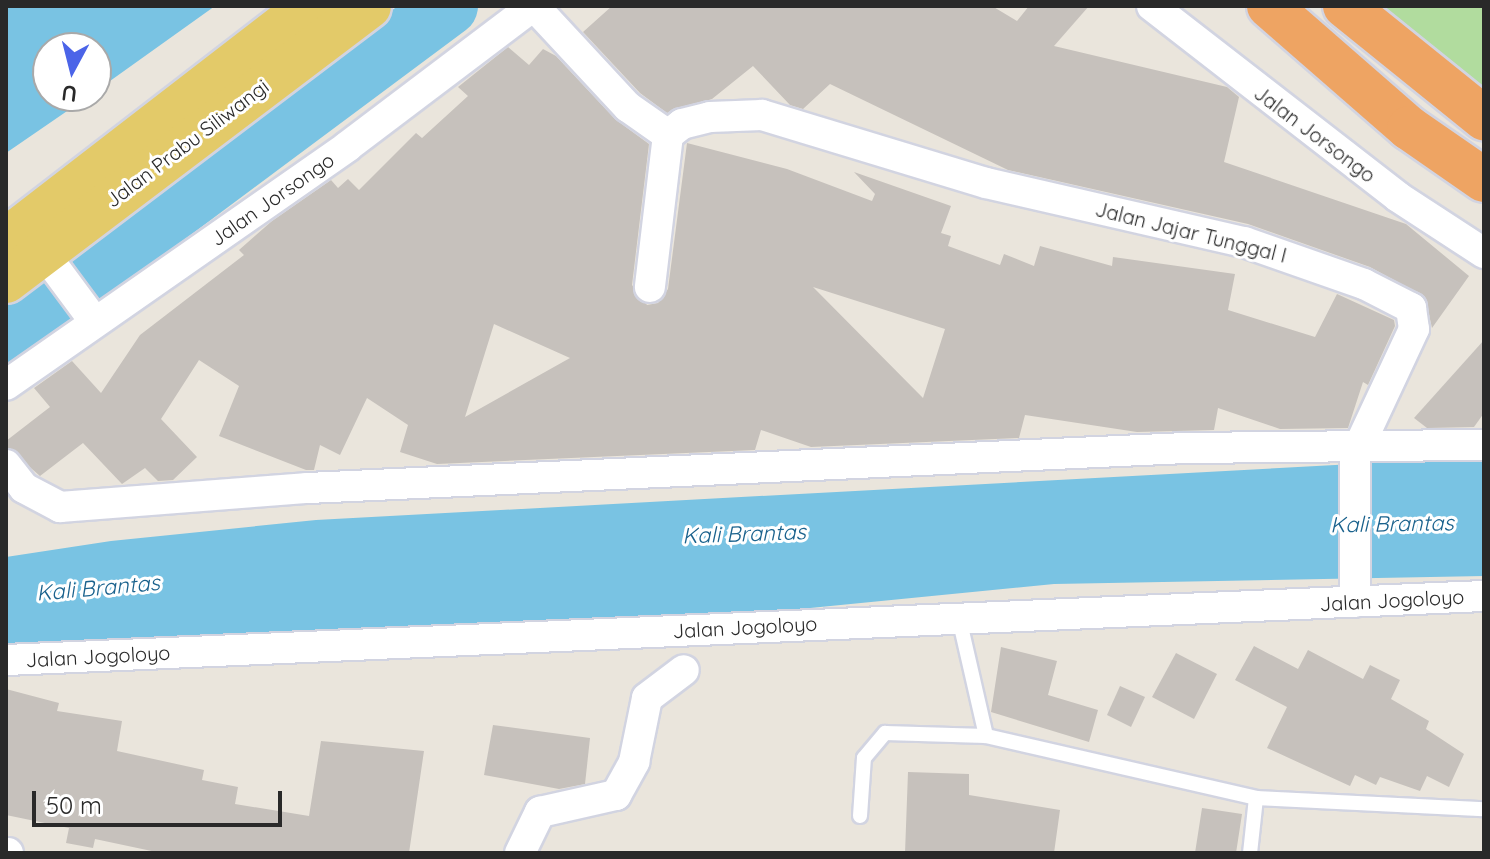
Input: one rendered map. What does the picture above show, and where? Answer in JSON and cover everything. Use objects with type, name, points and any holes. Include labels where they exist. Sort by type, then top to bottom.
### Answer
[{"type":"highway","points":[[1269,6],[1409,128],[1484,180]]},
{"type":"highway","points":[[1345,6],[1484,118]]},
{"type":"main road","name":"Jalan Prabu Siliwangi","points":[[6,281],[32,250],[309,6]]},
{"type":"main road","name":"Jalan Prabu Siliwangi","points":[[32,250],[369,6]]},
{"type":"street","points":[[534,6],[628,107],[668,135],[650,287]]},
{"type":"street","name":"Jalan Jorsongo","points":[[6,385],[92,318],[348,146],[534,6]]},
{"type":"street","name":"Jalan Jorsongo","points":[[1152,6],[1398,197],[1484,253]]},
{"type":"street","name":"Jalan Jajar Tunggal I","points":[[668,135],[682,124],[710,117],[762,115],[986,183],[1244,242],[1364,284],[1411,308],[1417,321],[1357,450],[1355,594]]},
{"type":"street","points":[[32,250],[92,318]]},
{"type":"street","points":[[6,465],[24,488],[60,507],[308,488],[1484,445]]},
{"type":"street","name":"Jalan Jogoloyo","points":[[6,660],[959,617],[1355,594],[1484,596]]},
{"type":"street","points":[[520,853],[540,812],[616,795],[634,762],[647,698],[684,670]]},
{"type":"lane","points":[[959,617],[986,736]]},
{"type":"lane","points":[[860,816],[864,758],[885,733],[986,736],[1256,798],[1484,809]]},
{"type":"lane","points":[[1250,853],[1256,798]]},
{"type":"green space","points":[[1383,6],[1484,6],[1484,90]]},
{"type":"water","points":[[6,6],[215,6],[112,80],[112,32],[32,32],[32,112],[66,112],[6,153]]},
{"type":"water","name":"Kali Brantas","points":[[1484,457],[1484,576],[1054,584],[739,615],[6,646],[6,557],[111,541],[316,520]]},
{"type":"building","points":[[612,6],[992,6],[1017,21],[1029,6],[1089,6],[1054,46],[1227,87],[1239,97],[1224,162],[1406,224],[1469,276],[1432,328],[1425,297],[1370,267],[1248,224],[1008,170],[830,84],[803,109],[790,105],[753,66],[712,99],[667,113],[640,93],[583,32]]},
{"type":"building","points":[[508,47],[529,65],[543,49],[556,56],[615,119],[649,144],[632,285],[647,305],[658,303],[668,289],[687,143],[787,169],[872,201],[875,194],[854,172],[951,206],[941,233],[951,236],[948,246],[1000,265],[1004,254],[1034,266],[1040,246],[1112,266],[1113,257],[1235,274],[1228,310],[1315,337],[1337,294],[1394,320],[1395,326],[1368,385],[1363,382],[1348,428],[1280,429],[1218,408],[1214,430],[1137,432],[1025,415],[1019,438],[811,447],[761,430],[755,450],[437,464],[400,452],[408,425],[367,398],[340,455],[320,445],[314,470],[306,470],[219,436],[239,386],[199,360],[161,419],[197,457],[173,480],[158,481],[145,468],[122,484],[83,443],[40,476],[8,448],[6,441],[50,407],[34,388],[72,361],[101,393],[140,335],[244,255],[239,250],[272,221],[331,180],[338,188],[348,179],[359,190],[416,133],[422,138],[468,96],[458,87]],"holes":[[[813,287],[945,329],[923,398]],[[494,324],[570,358],[465,417]]]},
{"type":"building","points":[[1484,340],[1484,413],[1474,427],[1427,428],[1414,418]]},
{"type":"building","points":[[1254,646],[1298,669],[1308,650],[1363,679],[1370,665],[1400,680],[1391,699],[1429,721],[1426,729],[1464,754],[1449,787],[1427,776],[1420,791],[1380,777],[1376,785],[1355,775],[1350,786],[1267,748],[1287,707],[1235,680]]},
{"type":"building","points":[[1001,647],[1057,661],[1048,695],[1098,710],[1089,742],[991,712]]},
{"type":"building","points":[[1176,653],[1217,674],[1194,719],[1152,697]]},
{"type":"building","points":[[1120,686],[1145,697],[1131,727],[1107,715]]},
{"type":"building","points":[[6,689],[59,703],[57,711],[122,721],[117,751],[204,770],[202,780],[238,787],[235,804],[309,816],[321,741],[424,751],[409,853],[161,853],[95,839],[93,848],[66,843],[69,828],[6,815]]},
{"type":"building","points":[[493,725],[590,738],[585,784],[559,789],[484,775]]},
{"type":"building","points":[[908,772],[969,774],[969,795],[1060,810],[1054,853],[905,853]]},
{"type":"building","points":[[1202,808],[1242,814],[1236,853],[1195,853]]},
{"type":"waterway","points":[[6,335],[448,6]]}]
